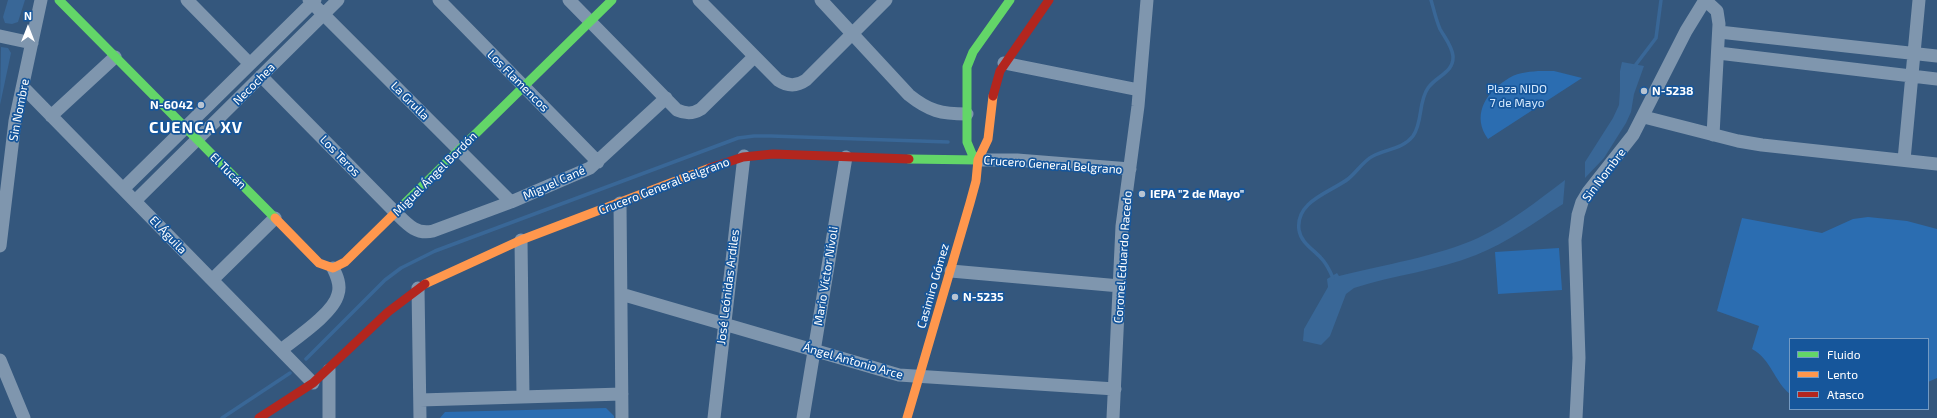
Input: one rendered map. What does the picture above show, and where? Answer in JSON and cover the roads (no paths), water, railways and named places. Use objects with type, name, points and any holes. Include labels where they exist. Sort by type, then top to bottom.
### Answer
[{"type":"street","name":"El Tucán","points":[[59,0],[319,263],[332,268]]},
{"type":"street","points":[[187,0],[250,64]]},
{"type":"street","name":"Necochea","points":[[135,201],[338,0]]},
{"type":"street","name":"Los Flamencos","points":[[439,0],[598,162]]},
{"type":"street","points":[[569,0],[677,110],[689,113],[701,109],[754,56]]},
{"type":"street","name":"Miguel Ángel Bordón","points":[[332,268],[345,262],[612,0]]},
{"type":"street","points":[[699,0],[778,80],[790,85],[802,83],[806,80],[886,0]]},
{"type":"street","points":[[821,0],[853,32],[909,95],[919,103],[944,114],[967,114]]},
{"type":"street","points":[[978,160],[969,148],[967,142],[967,76],[970,60],[1010,0]]},
{"type":"street","name":"Casimiro Gómez","points":[[907,418],[973,191],[978,160],[988,139],[997,81],[1004,63],[1048,0]]},
{"type":"street","name":"Coronel Eduardo Racedo","points":[[1114,418],[1123,219],[1139,90],[1147,0]]},
{"type":"street","points":[[1705,0],[1717,11],[1719,32],[1713,135]]},
{"type":"street","name":"Sin Nombre","points":[[1576,418],[1580,358],[1576,240],[1578,215],[1582,202],[1588,192],[1623,150],[1644,117],[1686,31],[1705,0]]},
{"type":"street","points":[[1904,160],[1919,0]]},
{"type":"street","name":"Necochea","points":[[123,189],[312,1]]},
{"type":"street","name":"La Grulla","points":[[312,1],[511,202]]},
{"type":"street","name":"Sin Nombre","points":[[0,246],[12,139],[32,43],[43,3]]},
{"type":"street","points":[[1719,32],[1937,56]]},
{"type":"street","points":[[0,36],[32,43]]},
{"type":"street","points":[[1718,53],[1937,79]]},
{"type":"street","points":[[52,116],[115,56]]},
{"type":"street","points":[[1004,63],[1139,90]]},
{"type":"street","name":"Los Teros","points":[[261,76],[396,213],[412,228],[422,233]]},
{"type":"street","name":"El Águila","points":[[23,87],[313,383]]},
{"type":"street","name":"Miguel Cané","points":[[422,233],[434,231],[511,202],[582,172],[598,162],[666,98]]},
{"type":"street","points":[[1644,117],[1713,135],[1762,145],[1937,164]]},
{"type":"street","name":"Crucero General Belgrano","points":[[259,418],[313,383],[388,312],[418,288],[453,269],[521,240],[744,156],[768,153],[846,157],[1011,160],[1130,169]]},
{"type":"street","name":"José Leónidas Ardiles","points":[[714,418],[744,156]]},
{"type":"street","name":"Mario Víctor Nívoli","points":[[803,418],[846,157]]},
{"type":"street","points":[[620,203],[622,418]]},
{"type":"street","points":[[212,280],[275,218]]},
{"type":"street","points":[[521,240],[523,397]]},
{"type":"street","points":[[281,350],[326,313],[338,296],[339,286],[332,268]]},
{"type":"street","points":[[950,271],[1120,286]]},
{"type":"street","points":[[418,288],[420,418]]},
{"type":"street","name":"Ángel Antonio Arce","points":[[621,294],[724,322],[890,373],[919,378],[1115,389]]},
{"type":"street","points":[[0,360],[24,418]]},
{"type":"street","points":[[328,370],[330,418]]},
{"type":"street","points":[[420,400],[622,394]]},
{"type":"waterway","points":[[1333,278],[1323,260],[1302,239],[1299,230],[1299,220],[1308,205],[1316,198],[1348,179],[1369,158],[1404,144],[1413,136],[1418,125],[1421,106],[1428,88],[1448,70],[1453,62],[1451,49],[1440,29],[1431,0]]},
{"type":"waterway","points":[[1634,67],[1656,38],[1661,0]]},
{"type":"waterway","points":[[306,359],[385,280],[401,268],[435,251],[738,138],[771,136],[948,142]]},
{"type":"waterway","points":[[222,418],[290,373]]},
{"type":"place","name":"N-5238","points":[[1644,91]]},
{"type":"place","name":"N-6042","points":[[201,105]]},
{"type":"place","name":"IEPA \"2 de Mayo\"","points":[[1142,194]]},
{"type":"place","name":"N-5235","points":[[955,297]]},
{"type":"district","name":"CUENCA XV","points":[[196,128]]},
{"type":"park label","name":"Plaza NIDO 7 de Mayo","points":[[1517,96]]}]
